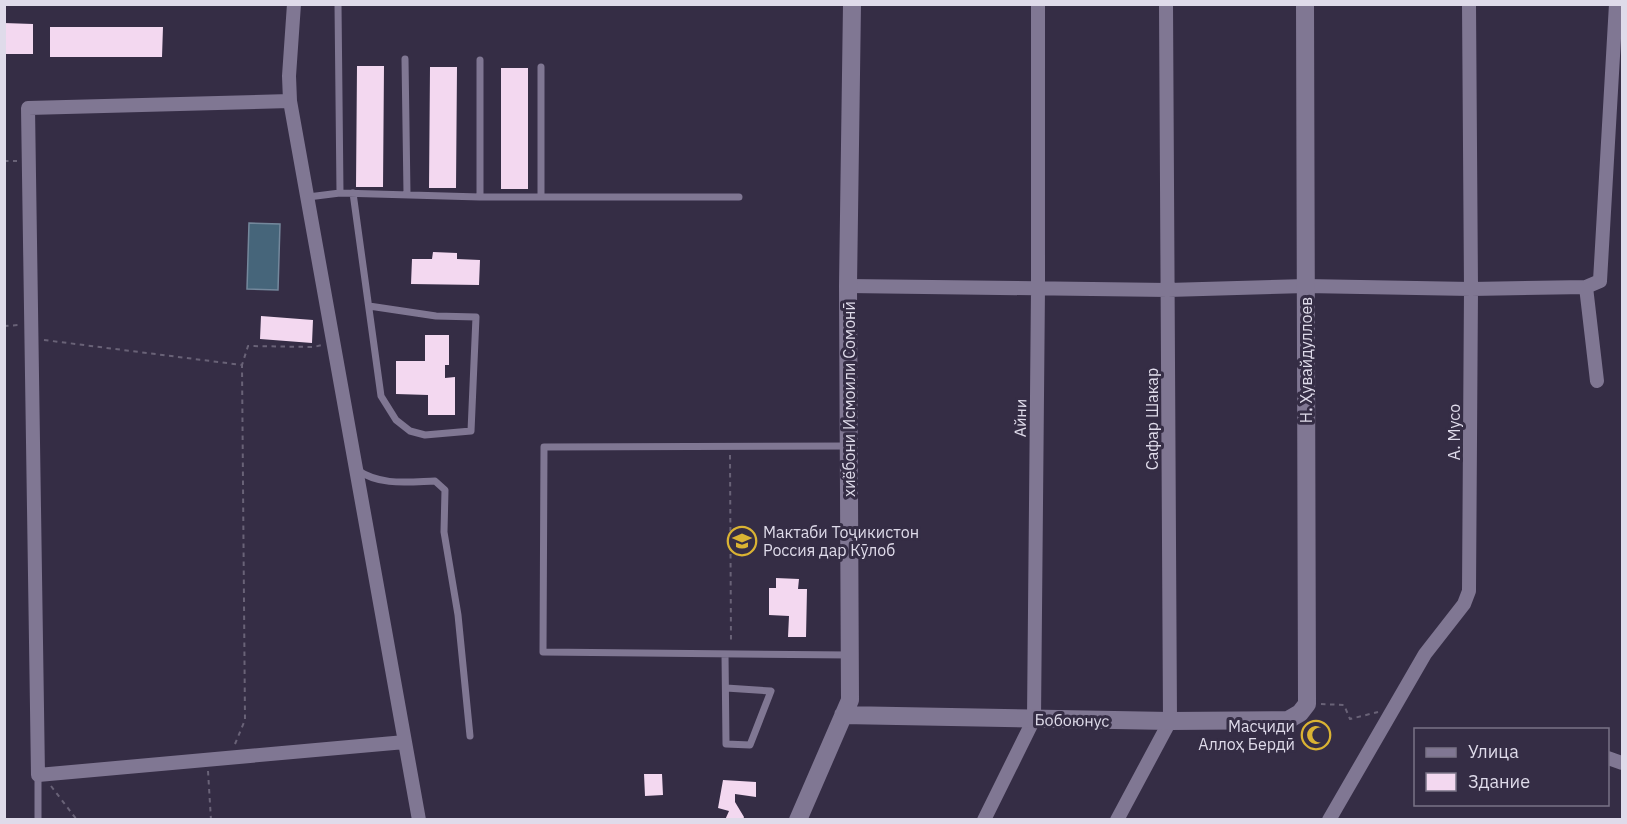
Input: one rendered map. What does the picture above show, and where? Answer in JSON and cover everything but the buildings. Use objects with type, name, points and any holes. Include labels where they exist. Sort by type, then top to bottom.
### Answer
[{"type":"street","points":[[294,4],[289,76],[290,100],[419,819]]},
{"type":"street","name":"хиёбони Исмоили Сомонӣ","points":[[798,819],[850,700],[848,286],[852,4]]},
{"type":"street","name":"Айни","points":[[984,819],[1034,719],[1038,4]]},
{"type":"street","name":"Сафар Шакар","points":[[1117,819],[1170,721],[1166,4]]},
{"type":"street","name":"Н. Ҳувайдуллоев","points":[[1303,709],[1305,4]]},
{"type":"street","name":"А. Мусо","points":[[1329,819],[1425,654],[1464,604],[1469,591],[1471,289],[1469,4]]},
{"type":"street","points":[[848,286],[1168,290],[1306,286],[1471,289],[1586,287],[1600,281],[1616,4]]},
{"type":"street","points":[[290,100],[28,108],[40,775],[405,742]]},
{"type":"street","points":[[1586,287],[1597,381]]},
{"type":"street","name":"Бобоюнус","points":[[843,715],[1170,721],[1288,720],[1303,709]]},
{"type":"lane","points":[[338,4],[340,192]]},
{"type":"lane","points":[[405,59],[407,194]]},
{"type":"lane","points":[[480,60],[480,196]]},
{"type":"lane","points":[[540,68],[541,196]]},
{"type":"lane","points":[[308,197],[340,192],[480,196],[739,197]]},
{"type":"lane","points":[[353,193],[381,396],[396,420],[410,431],[425,435],[471,432],[476,317],[436,316],[369,306]]},
{"type":"lane","points":[[849,446],[544,447],[543,652],[850,655]]},
{"type":"lane","points":[[355,469],[371,479],[389,482],[435,481],[445,490],[444,532],[458,615],[470,736]]},
{"type":"lane","points":[[726,688],[771,691],[750,745],[726,744],[726,688],[728,654]]},
{"type":"lane","points":[[38,819],[40,775]]},
{"type":"path","points":[[31,339],[243,365]]},
{"type":"path","points":[[230,758],[245,720],[243,365],[248,346],[314,347],[333,343]]},
{"type":"path","points":[[728,654],[730,446]]},
{"type":"path","points":[[1303,709],[1344,705],[1350,719],[1394,708]]},
{"type":"path","points":[[208,760],[211,819]]},
{"type":"path","points":[[40,775],[77,819]]},
{"type":"water","points":[[249,223],[280,224],[278,290],[247,289]]},
{"type":"place","name":"Мактаби Тоҷикистон Россия дар Кӯлоб","points":[[742,541]]},
{"type":"place","name":"Масҷиди Аллоҳ Бердӣ","points":[[1316,735]]}]
